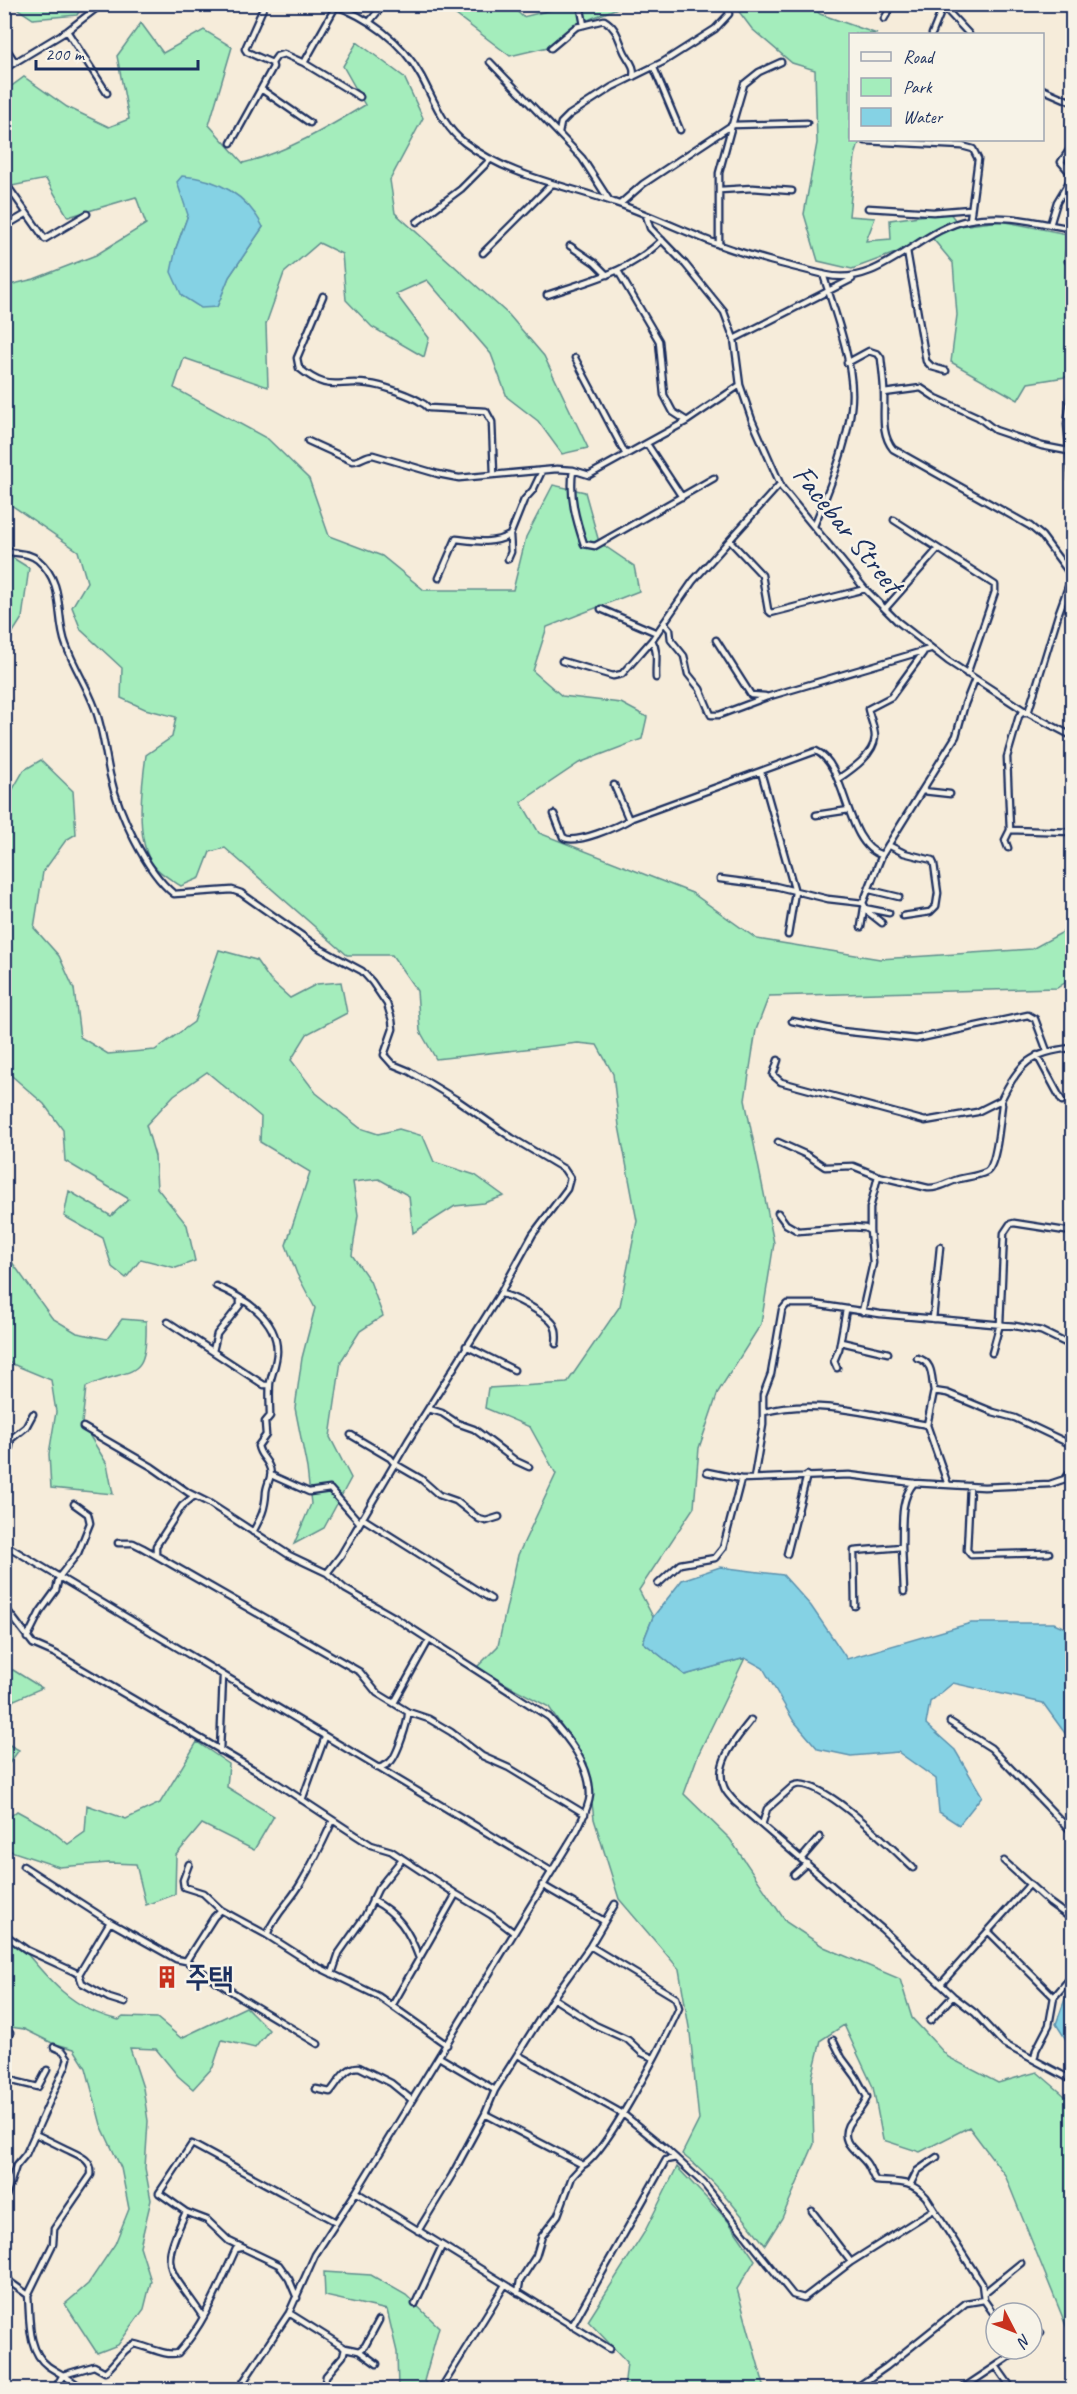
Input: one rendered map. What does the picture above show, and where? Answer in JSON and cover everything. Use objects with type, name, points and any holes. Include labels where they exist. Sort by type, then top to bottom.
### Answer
[{"type":"street","points":[[4,69],[67,31],[102,4]]},
{"type":"street","points":[[265,4],[245,49],[272,63]]},
{"type":"street","points":[[370,21],[384,4]]},
{"type":"street","points":[[580,4],[584,24]]},
{"type":"street","points":[[559,133],[561,123],[569,115],[612,87],[654,68],[724,20],[729,14],[727,4]]},
{"type":"street","points":[[884,19],[893,4]]},
{"type":"street","points":[[304,63],[333,5],[370,21],[391,39],[413,63],[442,117],[455,134],[472,148],[491,159],[551,184],[620,204],[719,245],[840,278],[856,277]]},
{"type":"street","points":[[932,33],[942,6],[968,33]]},
{"type":"street","points":[[551,48],[572,30],[584,24],[604,20],[614,28],[634,68],[633,77]]},
{"type":"street","points":[[67,31],[107,93]]},
{"type":"street","points":[[4,45],[15,63]]},
{"type":"street","points":[[231,143],[277,56],[284,54],[304,63],[360,97]]},
{"type":"street","points":[[490,62],[582,158],[609,200]]},
{"type":"street","points":[[719,245],[718,173],[744,84],[759,72],[781,62]]},
{"type":"street","points":[[654,68],[681,130]]},
{"type":"street","points":[[261,89],[310,123]]},
{"type":"street","points":[[1044,89],[1072,102]]},
{"type":"street","points":[[620,204],[643,184],[732,125],[807,123]]},
{"type":"street","points":[[865,141],[962,146],[973,149],[978,159],[970,220]]},
{"type":"street","points":[[962,146],[964,141]]},
{"type":"street","points":[[1050,225],[1057,202],[1072,176],[1061,162],[1072,146]]},
{"type":"street","points":[[417,222],[461,189],[491,159]]},
{"type":"street","points":[[4,181],[45,240],[87,214]]},
{"type":"street","points":[[483,253],[551,184]]},
{"type":"street","points":[[720,190],[753,188],[792,191]]},
{"type":"street","points":[[868,208],[933,212],[970,209]]},
{"type":"street","points":[[4,228],[26,214]]},
{"type":"street","name":"Facebar Street","points":[[646,216],[649,226],[686,264],[724,312],[734,339],[740,385],[752,420],[780,484],[865,589],[930,649],[1028,712],[1072,736]]},
{"type":"street","points":[[734,339],[907,251],[942,229],[970,220],[1008,218],[1072,229],[1068,261]]},
{"type":"street","points":[[547,295],[618,271],[642,258],[662,240]]},
{"type":"street","points":[[570,246],[595,263],[607,275]]},
{"type":"street","points":[[907,251],[926,361],[932,367],[946,371]]},
{"type":"street","points":[[618,271],[659,341],[664,395],[674,412],[687,421]]},
{"type":"street","points":[[814,526],[828,491],[849,417],[852,394],[833,304],[823,274]]},
{"type":"street","points":[[323,296],[297,358],[299,368],[318,381],[327,384],[366,383],[384,387],[423,403],[429,408],[486,411],[492,422],[494,475]]},
{"type":"street","points":[[847,363],[869,351],[878,354],[881,358],[884,423],[887,442],[893,449],[1030,526],[1042,536],[1072,575],[1028,712],[1018,716],[1007,757],[1010,830],[1005,840],[1008,848]]},
{"type":"street","points":[[575,358],[591,392],[626,454]]},
{"type":"street","points":[[308,441],[356,462],[373,455],[459,478],[573,470],[588,475],[687,421],[740,385]]},
{"type":"street","points":[[1072,385],[1068,409],[1068,451],[1072,480]]},
{"type":"street","points":[[884,393],[921,388],[936,398],[978,417],[995,430],[1041,446],[1068,451]]},
{"type":"street","points":[[647,444],[682,497]]},
{"type":"street","points":[[573,470],[571,489],[573,504],[584,544],[589,546],[595,546],[714,478]]},
{"type":"street","points":[[508,559],[511,552],[510,535],[524,500],[533,490],[542,471]]},
{"type":"street","points":[[562,661],[617,677],[622,674],[652,640],[684,591],[780,484]]},
{"type":"street","points":[[894,520],[937,550],[996,585],[967,674]]},
{"type":"street","points":[[439,578],[456,539],[467,542],[487,542],[510,535]]},
{"type":"street","points":[[730,540],[760,570],[768,610],[771,613],[865,589]]},
{"type":"street","points":[[4,550],[25,552],[39,561],[52,578],[60,606],[65,644],[95,707],[105,740],[116,799],[134,837],[163,885],[174,894],[232,890],[241,893],[321,949],[362,971],[387,1004],[393,1029],[384,1055],[392,1064],[409,1071],[457,1100],[512,1138],[564,1169],[570,1178],[567,1189],[533,1234],[500,1294],[466,1346],[341,1555],[327,1573]]},
{"type":"street","points":[[885,609],[937,550]]},
{"type":"street","points":[[602,609],[657,633]]},
{"type":"street","points":[[664,623],[670,630],[670,639],[684,656],[688,674],[700,689],[711,714],[719,715],[767,697],[930,649]]},
{"type":"street","points":[[652,640],[658,658],[655,666],[656,678]]},
{"type":"street","points":[[716,640],[751,695],[767,697]]},
{"type":"street","points":[[838,779],[853,769],[873,744],[875,734],[867,710],[891,697],[924,652]]},
{"type":"street","points":[[861,927],[864,905],[882,855],[956,736],[975,679]]},
{"type":"street","points":[[554,814],[563,837],[571,841],[620,825],[628,820],[816,751],[824,756],[838,779],[861,838],[870,850],[882,855]]},
{"type":"street","points":[[761,772],[795,892],[788,935]]},
{"type":"street","points":[[614,785],[628,820]]},
{"type":"street","points":[[923,790],[950,794]]},
{"type":"street","points":[[816,815],[849,810]]},
{"type":"street","points":[[1010,830],[1072,832]]},
{"type":"street","points":[[888,845],[904,853],[932,860],[934,864],[938,893],[936,906],[930,912],[903,916]]},
{"type":"street","points":[[720,879],[775,886],[864,905],[889,913]]},
{"type":"street","points":[[870,890],[899,897]]},
{"type":"street","points":[[864,905],[882,923]]},
{"type":"street","points":[[792,1021],[841,1032],[916,1039],[1028,1015],[1035,1019],[1047,1050]]},
{"type":"street","points":[[778,1060],[773,1075],[781,1082],[925,1121],[976,1112],[1001,1100],[1019,1070],[1036,1055],[1047,1050],[1072,1048]]},
{"type":"street","points":[[1036,1055],[1062,1101]]},
{"type":"street","points":[[778,1142],[807,1155],[825,1167],[853,1166],[878,1176],[934,1189],[954,1180],[987,1172],[993,1161],[1001,1100]]},
{"type":"street","points":[[861,1312],[873,1263],[868,1228],[871,1202],[878,1176]]},
{"type":"street","points":[[778,1213],[786,1224],[798,1231],[868,1228]]},
{"type":"street","points":[[992,1353],[1000,1324],[1006,1228],[1014,1223],[1072,1232]]},
{"type":"street","points":[[933,1319],[940,1247]]},
{"type":"street","points":[[216,1286],[240,1298],[266,1321],[275,1339],[278,1353],[270,1385],[270,1416],[265,1422],[266,1435],[258,1446],[260,1454],[270,1467],[271,1475],[266,1492],[267,1499],[253,1532]]},
{"type":"street","points":[[500,1294],[508,1296],[549,1319],[556,1332],[556,1344]]},
{"type":"street","points":[[213,1351],[217,1334],[240,1305],[240,1298]]},
{"type":"street","points":[[754,1478],[764,1412],[763,1395],[771,1374],[777,1333],[784,1307],[792,1304],[814,1304],[861,1312],[1000,1324],[1041,1331],[1072,1346]]},
{"type":"street","points":[[837,1368],[834,1361],[841,1342],[846,1310]]},
{"type":"street","points":[[168,1322],[264,1384],[270,1385]]},
{"type":"street","points":[[841,1342],[888,1353]]},
{"type":"street","points":[[466,1346],[514,1370]]},
{"type":"street","points":[[917,1358],[924,1360],[931,1368],[934,1391],[927,1425],[948,1485]]},
{"type":"street","points":[[934,1391],[947,1393],[993,1412],[1015,1418],[1072,1445]]},
{"type":"street","points":[[764,1412],[788,1407],[833,1407],[927,1425]]},
{"type":"street","points":[[429,1409],[474,1429],[516,1461],[529,1467]]},
{"type":"street","points":[[4,1464],[8,1458],[9,1442],[26,1427],[33,1414]]},
{"type":"street","points":[[83,1427],[152,1467],[289,1555],[327,1573],[345,1589],[507,1687],[549,1717],[570,1739],[582,1764],[590,1796],[585,1814],[447,2044],[315,2256],[289,2313],[238,2390]]},
{"type":"street","points":[[351,1435],[386,1455],[439,1495],[456,1501],[479,1519],[486,1521],[499,1517]]},
{"type":"street","points":[[707,1472],[741,1479],[849,1475],[914,1483],[970,1486],[1050,1484],[1065,1479],[1072,1470]]},
{"type":"street","points":[[271,1475],[309,1492],[330,1489],[361,1520],[491,1599]]},
{"type":"street","points":[[787,1554],[807,1475]]},
{"type":"street","points":[[658,1584],[680,1564],[715,1558],[723,1548],[741,1479]]},
{"type":"street","points":[[904,1592],[903,1504],[905,1496],[914,1483]]},
{"type":"street","points":[[970,1486],[967,1550],[971,1555],[1049,1553]]},
{"type":"street","points":[[156,1555],[157,1545],[182,1506],[194,1496]]},
{"type":"street","points":[[27,1638],[40,1612],[56,1590],[59,1577],[66,1565],[76,1556],[90,1523],[88,1514],[74,1504]]},
{"type":"street","points":[[118,1543],[133,1543],[144,1548],[360,1672],[377,1693],[408,1712],[429,1719],[451,1732],[482,1756],[509,1768],[585,1814]]},
{"type":"street","points":[[4,1544],[551,1871]]},
{"type":"street","points":[[144,1548],[157,1545]]},
{"type":"street","points":[[855,1606],[854,1551],[902,1547]]},
{"type":"street","points":[[4,1606],[27,1638],[40,1648],[56,1654],[220,1751],[357,1836],[377,1847],[391,1851],[491,1915],[513,1932]]},
{"type":"street","points":[[394,1703],[429,1640]]},
{"type":"street","points":[[220,1751],[223,1676]]},
{"type":"street","points":[[377,1768],[386,1766],[395,1757],[397,1746],[407,1726],[408,1712]]},
{"type":"street","points":[[751,1720],[727,1754],[722,1780],[725,1790],[735,1802],[802,1858],[953,1996],[984,2021],[1004,2044],[1072,2080]]},
{"type":"street","points":[[950,1722],[991,1748],[1072,1832]]},
{"type":"street","points":[[302,1800],[325,1737]]},
{"type":"street","points":[[762,1825],[767,1809],[793,1785],[797,1783],[812,1786],[862,1820],[913,1868]]},
{"type":"street","points":[[267,1935],[274,1920],[315,1861],[333,1820]]},
{"type":"street","points":[[802,1858],[820,1837]]},
{"type":"street","points":[[332,1974],[339,1953],[365,1916],[372,1900],[402,1859]]},
{"type":"street","points":[[1004,1861],[1050,1903],[1072,1919]]},
{"type":"street","points":[[794,1875],[807,1863]]},
{"type":"street","points":[[189,1864],[183,1880],[184,1887],[203,1893],[221,1910],[332,1974],[378,1996],[447,2044]]},
{"type":"street","points":[[23,1866],[110,1922],[176,1959],[186,1961],[318,2044]]},
{"type":"street","points":[[941,1984],[1030,1884]]},
{"type":"street","points":[[542,1886],[604,1921]]},
{"type":"street","points":[[392,2006],[456,1894]]},
{"type":"street","points":[[372,1900],[386,1907],[401,1920],[412,1939],[419,1958]]},
{"type":"street","points":[[418,2231],[452,2175],[485,2114],[495,2090],[615,1904]]},
{"type":"street","points":[[186,1961],[213,1917],[221,1910]]},
{"type":"street","points":[[79,1974],[110,1922]]},
{"type":"street","points":[[989,1932],[1054,1997]]},
{"type":"street","points":[[4,1934],[27,1950],[79,1974],[82,1983],[109,1998],[125,2003]]},
{"type":"street","points":[[518,2292],[520,2282],[536,2256],[542,2236],[558,2215],[572,2177],[595,2155],[623,2114],[679,2008],[676,1998],[590,1946]]},
{"type":"street","points":[[1034,2060],[1036,2050],[1049,2025],[1054,1997],[1072,1976]]},
{"type":"street","points":[[930,2021],[953,1996]]},
{"type":"street","points":[[553,1998],[595,2025],[627,2040],[642,2053],[653,2058]]},
{"type":"street","points":[[4,2043],[10,2033]]},
{"type":"street","points":[[832,2040],[867,2097],[863,2107],[847,2127],[846,2139],[849,2147],[869,2166],[876,2181],[894,2180],[910,2185],[923,2194],[982,2284],[984,2293],[984,2300],[966,2303],[886,2367],[853,2390]]},
{"type":"street","points":[[4,2202],[16,2166],[26,2154],[68,2058],[63,2050],[54,2047]]},
{"type":"street","points":[[518,2055],[623,2114],[676,2158],[704,2184],[793,2295],[804,2298],[851,2262],[933,2210]]},
{"type":"street","points":[[439,2057],[495,2090]]},
{"type":"street","points":[[316,2089],[330,2092],[344,2073],[350,2068],[359,2067],[391,2083],[412,2100]]},
{"type":"street","points":[[4,2074],[16,2082],[38,2087],[47,2070]]},
{"type":"street","points":[[485,2114],[583,2165]]},
{"type":"street","points":[[35,2134],[85,2158],[92,2170],[79,2194],[54,2229],[53,2244],[28,2295],[36,2353],[48,2366],[84,2390]]},
{"type":"street","points":[[297,2298],[289,2279],[279,2265],[229,2241],[207,2220],[186,2212],[159,2193],[192,2144],[336,2222]]},
{"type":"street","points":[[910,2185],[917,2171],[937,2157]]},
{"type":"street","points":[[572,2326],[666,2160],[676,2158]]},
{"type":"street","points":[[356,2192],[610,2349]]},
{"type":"street","points":[[812,2211],[851,2262]]},
{"type":"street","points":[[186,2212],[171,2247],[169,2264],[176,2281],[203,2317]]},
{"type":"street","points":[[415,2304],[442,2246]]},
{"type":"street","points":[[54,2390],[63,2375],[93,2366],[105,2372],[120,2354],[134,2344],[146,2345],[173,2355],[178,2353],[224,2281],[236,2249],[243,2247]]},
{"type":"street","points":[[984,2293],[1022,2263]]},
{"type":"street","points":[[4,2269],[10,2282],[28,2295]]},
{"type":"street","points":[[4,2290],[10,2282]]},
{"type":"street","points":[[440,2390],[505,2284]]},
{"type":"street","points":[[289,2313],[345,2348],[359,2350],[377,2364]]},
{"type":"street","points":[[359,2350],[365,2346],[379,2320]]},
{"type":"street","points":[[324,2390],[326,2376],[343,2356],[345,2348]]},
{"type":"street","points":[[960,2390],[1003,2361]]},
{"type":"street","points":[[996,2366],[1013,2390]]},
{"type":"green space","points":[[12,5],[83,5],[77,15],[33,19]]},
{"type":"green space","points":[[443,5],[510,5],[523,17],[551,10],[560,5],[625,5],[590,19],[548,47],[510,56]]},
{"type":"green space","points":[[734,5],[810,5],[820,14],[874,33],[849,33],[849,141],[860,141],[855,156],[849,216],[875,218],[866,241],[891,239],[890,220],[949,212],[960,226],[1001,221],[1072,235],[1071,376],[1028,383],[1018,400],[951,362],[957,315],[953,263],[933,239],[852,269],[818,261],[804,214],[817,143],[815,70],[792,63],[752,29]]},
{"type":"green space","points":[[141,23],[163,53],[204,30],[232,47],[209,125],[243,163],[291,146],[365,105],[343,66],[357,42],[404,77],[423,118],[390,180],[395,213],[509,315],[544,356],[588,448],[562,454],[538,421],[507,397],[491,354],[427,280],[396,294],[429,338],[424,357],[372,327],[346,300],[342,254],[319,243],[284,273],[266,324],[268,387],[184,358],[174,388],[268,439],[309,479],[329,536],[382,556],[424,590],[513,590],[526,537],[553,485],[585,492],[599,542],[634,566],[639,591],[547,627],[533,671],[562,696],[621,703],[647,717],[642,739],[579,763],[521,802],[539,833],[692,893],[757,939],[880,959],[1032,949],[1072,927],[1072,978],[1057,988],[769,996],[756,1030],[745,1100],[774,1243],[761,1324],[718,1392],[699,1448],[694,1507],[639,1590],[653,1617],[643,1642],[685,1675],[745,1658],[698,1755],[684,1794],[730,1839],[786,1922],[824,1947],[900,1979],[912,2018],[948,2057],[998,2083],[1037,2072],[1072,2102],[1072,2334],[1069,2333],[1005,2175],[969,2127],[920,2152],[883,2140],[873,2087],[844,2025],[821,2040],[812,2077],[814,2144],[782,2218],[765,2245],[716,2186],[682,2154],[699,2120],[690,2033],[679,1969],[619,1899],[594,1819],[587,1763],[549,1707],[476,1668],[498,1646],[518,1555],[556,1474],[530,1427],[485,1408],[488,1388],[567,1383],[620,1306],[637,1221],[619,1126],[613,1074],[597,1045],[578,1043],[436,1059],[420,1031],[417,991],[392,955],[347,955],[225,848],[210,852],[200,878],[181,886],[158,870],[149,858],[142,835],[141,821],[146,755],[172,737],[176,717],[145,709],[121,698],[122,668],[81,630],[72,607],[87,582],[78,551],[4,500],[5,478],[12,465],[4,453],[5,286],[34,279],[96,255],[146,224],[136,197],[68,217],[46,179],[12,186],[5,177],[5,91],[24,77],[67,107],[109,127],[129,119],[117,56]],"holes":[[[188,215],[263,227],[229,277],[217,307],[176,248]]]},
{"type":"green space","points":[[5,553],[29,568],[22,618],[5,645]]},
{"type":"green space","points":[[41,760],[73,791],[76,834],[66,840],[43,872],[34,928],[59,956],[74,989],[80,1037],[108,1054],[155,1050],[194,1022],[219,950],[256,960],[270,980],[290,998],[317,984],[341,982],[347,1013],[307,1034],[291,1060],[316,1093],[360,1128],[378,1134],[399,1129],[423,1136],[434,1162],[475,1175],[504,1196],[484,1203],[455,1206],[413,1233],[409,1196],[379,1179],[353,1182],[358,1215],[352,1255],[370,1281],[383,1316],[360,1331],[341,1361],[330,1437],[351,1478],[324,1528],[294,1544],[311,1504],[307,1468],[295,1408],[302,1358],[315,1308],[297,1274],[286,1245],[310,1172],[260,1142],[261,1117],[207,1072],[174,1095],[146,1125],[155,1156],[157,1188],[187,1225],[195,1261],[176,1268],[141,1259],[126,1278],[112,1267],[103,1238],[64,1216],[69,1191],[111,1216],[129,1199],[65,1161],[63,1130],[44,1104],[5,1070],[5,803],[24,770]]},
{"type":"green space","points":[[4,1251],[52,1318],[77,1333],[107,1339],[122,1319],[146,1321],[146,1341],[140,1364],[134,1370],[86,1387],[82,1423],[107,1464],[113,1494],[51,1488],[49,1454],[56,1412],[51,1380],[5,1361]]},
{"type":"green space","points":[[13,1670],[42,1688],[14,1700],[5,1711],[5,1675]]},
{"type":"green space","points":[[4,1742],[19,1750],[5,1769],[4,1769]]},
{"type":"green space","points":[[197,1742],[229,1764],[227,1787],[274,1816],[254,1850],[202,1824],[176,1855],[175,1894],[146,1905],[136,1864],[109,1863],[59,1867],[11,1851],[5,1854],[5,1821],[17,1811],[48,1828],[68,1844],[85,1832],[87,1805],[126,1819],[160,1803]]},
{"type":"green space","points":[[5,1927],[54,1984],[83,2006],[100,2014],[119,2020],[123,2017],[157,2018],[181,2038],[246,2007],[269,2030],[255,2048],[222,2040],[213,2067],[193,2089],[178,2076],[156,2049],[130,2048],[143,2088],[148,2121],[145,2168],[151,2200],[140,2246],[151,2281],[144,2309],[118,2345],[97,2353],[65,2304],[88,2284],[115,2244],[129,2209],[121,2168],[101,2125],[86,2068],[74,2049],[52,2043],[24,2029],[10,2027],[5,2035],[5,2000],[10,1988],[5,1980]]},
{"type":"green space","points":[[677,2167],[728,2221],[755,2260],[737,2289],[765,2389],[624,2389],[627,2362],[588,2321],[644,2233]]},
{"type":"green space","points":[[324,2272],[371,2275],[406,2295],[439,2327],[424,2381],[431,2389],[398,2389],[397,2352],[387,2310],[325,2296]]},
{"type":"water","points":[[182,176],[207,180],[230,190],[249,206],[263,227],[229,277],[217,307],[201,308],[182,296],[171,272],[176,248],[188,215],[177,182]]},
{"type":"water","points":[[720,1567],[783,1575],[811,1606],[847,1659],[971,1623],[1054,1623],[1072,1631],[1072,1743],[1043,1703],[953,1683],[930,1702],[926,1724],[955,1750],[982,1796],[959,1825],[939,1812],[936,1779],[898,1752],[851,1756],[818,1749],[793,1720],[763,1668],[745,1658],[685,1675],[643,1642],[653,1617],[682,1580]]},
{"type":"water","points":[[1072,1989],[1072,2049],[1056,2024],[1065,1999]]},
{"type":"place","name":"주택","points":[[167,1977]]}]
